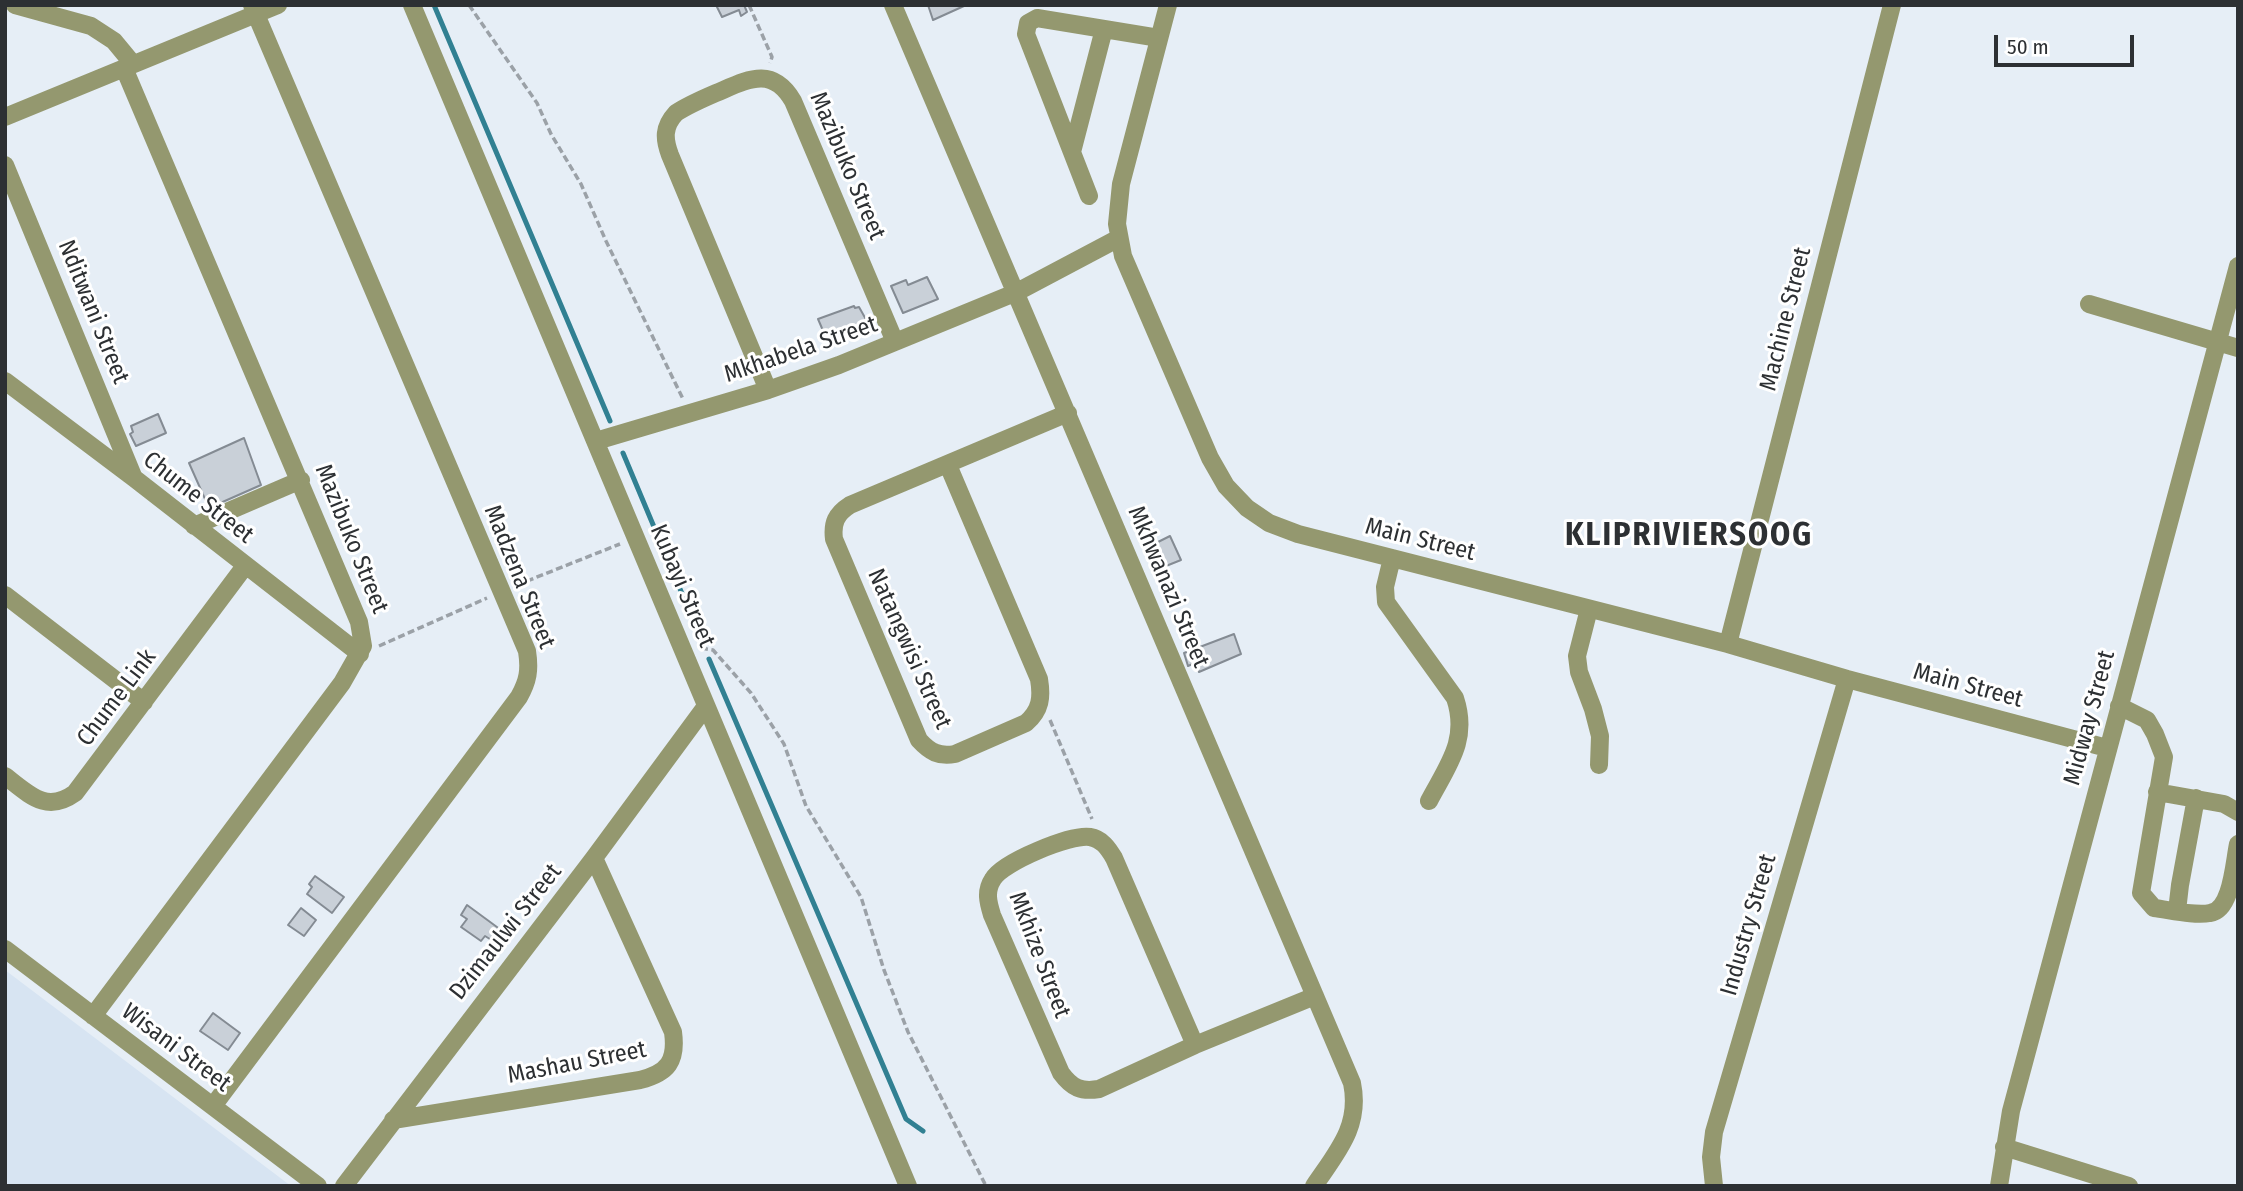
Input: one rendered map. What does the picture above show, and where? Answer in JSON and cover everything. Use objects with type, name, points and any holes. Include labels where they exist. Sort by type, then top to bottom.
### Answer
[{"type":"street","name":"Mazibuko Street","points":[[15,5],[91,26],[114,41],[128,66],[359,622],[363,646],[360,654]]},
{"type":"street","points":[[5,117],[254,10],[278,5]]},
{"type":"street","name":"Kubayi Street","points":[[412,5],[908,1186]]},
{"type":"street","name":"Mkhwanazi Street","points":[[893,5],[1347,1068],[1356,1099],[1354,1116],[1348,1133],[1314,1186]]},
{"type":"street","name":"Main Street","points":[[1168,5],[1121,184],[1118,205],[1119,238],[1137,293],[1209,458],[1226,486],[1247,508],[1269,523],[1298,534],[1728,644],[1847,679],[2107,748]]},
{"type":"street","name":"Machine Street","points":[[1728,644],[1892,5]]},
{"type":"street","name":"Madzena Street","points":[[213,1106],[519,697],[527,681],[529,667],[527,651],[254,10]]},
{"type":"street","points":[[1090,196],[1026,34],[1028,23],[1037,18],[1159,38]]},
{"type":"street","points":[[1072,152],[1104,29]]},
{"type":"street","name":"Mazibuko Street","points":[[765,78],[786,89],[793,101],[895,342]]},
{"type":"street","points":[[765,78],[748,79],[685,107],[669,120],[665,136],[670,155],[768,390]]},
{"type":"street","name":"Nditwani Street","points":[[5,165],[134,478]]},
{"type":"street","name":"Mkhabela Street","points":[[596,441],[768,390],[895,342],[1017,292],[1119,238]]},
{"type":"street","name":"Midway Street","points":[[1999,1186],[2011,1111],[2238,266]]},
{"type":"street","points":[[2089,304],[2238,348]]},
{"type":"street","name":"Chume Street","points":[[5,381],[360,654]]},
{"type":"street","name":"Natangwisi Street","points":[[1037,710],[1026,723],[955,754],[944,756],[926,747],[919,740],[834,539],[834,522],[842,510],[850,505],[948,466],[1068,413]]},
{"type":"street","points":[[948,466],[1039,679],[1041,694],[1037,710]]},
{"type":"street","points":[[194,526],[301,480]]},
{"type":"street","points":[[1392,558],[1385,587],[1387,602],[1455,698],[1460,712],[1459,740],[1429,801]]},
{"type":"street","name":"Chume Link","points":[[5,776],[38,800],[49,803],[67,799],[75,793],[245,566]]},
{"type":"street","points":[[5,595],[144,702]]},
{"type":"street","points":[[1589,609],[1577,656],[1579,672],[1600,736],[1599,765]]},
{"type":"street","points":[[93,1016],[342,683],[360,654]]},
{"type":"street","name":"Industry Street","points":[[1714,1186],[1711,1157],[1714,1132],[1847,679]]},
{"type":"street","name":"Dzimaulwi Street","points":[[344,1186],[594,858],[706,706]]},
{"type":"street","points":[[2119,706],[2147,720],[2164,757],[2141,893],[2154,908],[2211,913],[2221,908],[2227,897],[2238,844]]},
{"type":"street","points":[[2158,792],[2224,804],[2238,812]]},
{"type":"street","points":[[2177,911],[2196,799]]},
{"type":"street","points":[[1092,837],[1101,842],[1114,858],[1195,1045]]},
{"type":"street","name":"Mkhize Street","points":[[1092,837],[1072,839],[1011,863],[993,878],[988,890],[992,915],[1061,1073],[1076,1088],[1088,1091],[1099,1088],[1315,996]]},
{"type":"street","name":"Mashau Street","points":[[393,1119],[640,1080],[665,1070],[673,1057],[673,1032],[594,858]]},
{"type":"street","name":"Wisani Street","points":[[5,950],[318,1186]]},
{"type":"street","points":[[2004,1147],[2129,1186]]},
{"type":"path","points":[[469,5],[537,103],[551,134],[582,184],[606,241],[690,413]]},
{"type":"path","points":[[749,5],[772,57],[765,78]]},
{"type":"path","points":[[680,645],[713,650],[751,693],[784,744],[806,806],[861,897],[884,970],[908,1032],[985,1186]]},
{"type":"path","points":[[1037,710],[1049,720],[1093,821],[1092,837]]},
{"type":"shaded area","points":[[5,970],[291,1186],[5,1186]]},
{"type":"building","points":[[716,5],[744,5],[747,12],[741,16],[739,10],[722,17]]},
{"type":"building","points":[[928,5],[964,5],[964,6],[933,20]]},
{"type":"building","points":[[927,277],[938,299],[903,313],[891,286],[906,280],[908,285]]},
{"type":"building","points":[[854,306],[859,307],[868,323],[827,340],[818,319]]},
{"type":"building","points":[[158,414],[166,433],[136,446],[130,434],[133,432],[131,426]]},
{"type":"building","points":[[244,438],[261,485],[209,508],[189,463]]},
{"type":"building","points":[[1170,536],[1181,560],[1156,570],[1153,563],[1157,561],[1150,546]]},
{"type":"building","points":[[1234,634],[1241,654],[1199,672],[1195,663],[1188,666],[1184,653]]},
{"type":"building","points":[[315,876],[344,897],[332,913],[307,894],[312,887],[309,884]]},
{"type":"building","points":[[467,905],[501,930],[493,941],[485,936],[481,941],[461,927],[467,919],[461,915]]},
{"type":"building","points":[[301,908],[316,920],[304,936],[288,925]]},
{"type":"building","points":[[213,1013],[240,1033],[228,1050],[200,1031]]},
{"type":"waterway","points":[[434,5],[610,421]]},
{"type":"waterway","points":[[623,453],[701,639]]},
{"type":"waterway","points":[[709,659],[906,1119],[923,1131]]},
{"type":"district","name":"KLIPRIVIERSOOG","points":[[1689,536]]}]
